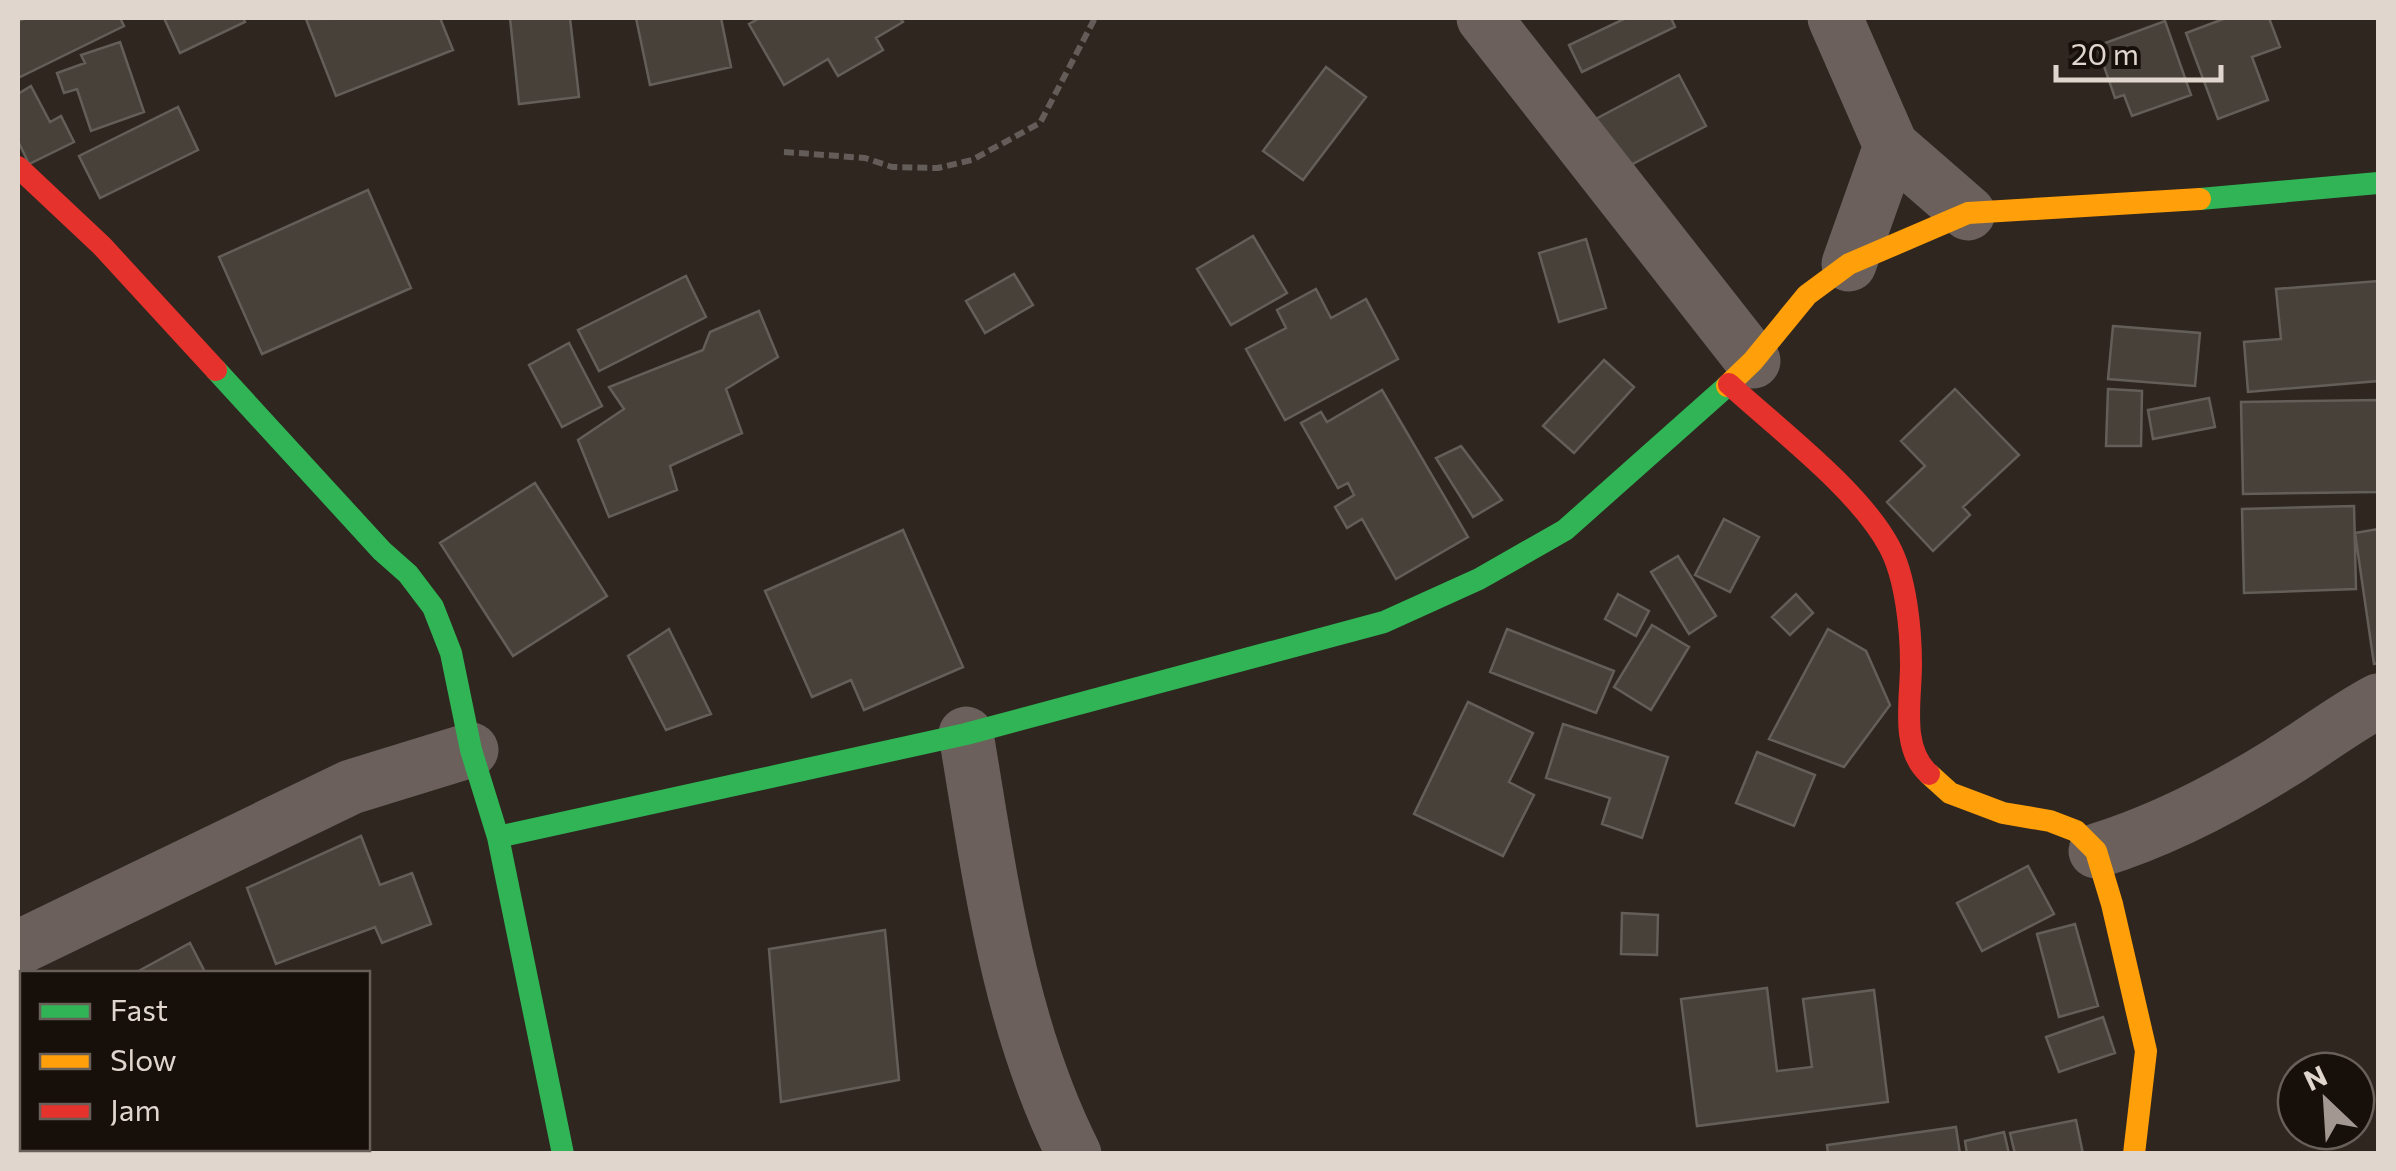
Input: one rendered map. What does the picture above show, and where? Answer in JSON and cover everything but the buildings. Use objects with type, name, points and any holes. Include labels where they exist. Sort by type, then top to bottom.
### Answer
[{"type":"street","points":[[1484,18],[1741,373],[1864,508],[1892,549],[1908,614],[1909,731],[1920,767],[1950,794],[2003,813],[2050,821],[2076,831],[2096,851],[2146,1051],[2134,1154]]},
{"type":"street","points":[[1835,18],[1891,146],[1968,212]]},
{"type":"street","points":[[1849,264],[1891,146]]},
{"type":"street","points":[[18,167],[115,260],[382,551],[408,574],[433,607],[451,653],[471,750],[498,837],[563,1154]]},
{"type":"street","points":[[498,837],[966,734],[1384,622],[1464,586],[1565,530],[1741,373],[1807,294],[1849,264],[1968,212],[2174,201],[2378,183]]},
{"type":"street","points":[[2096,851],[2180,820],[2277,766],[2378,701]]},
{"type":"street","points":[[966,734],[1000,934],[1032,1055],[1074,1154]]},
{"type":"street","points":[[18,948],[351,787],[471,750]]},
{"type":"path","points":[[784,152],[865,158],[892,167],[938,168],[972,160],[1040,123],[1095,18]]},
{"type":"traffic: fast","points":[[2200,199],[2378,183]]},
{"type":"traffic: fast","points":[[216,370],[382,551],[408,574],[433,607],[451,653],[471,750],[498,837],[563,1154]]},
{"type":"traffic: fast","points":[[498,837],[966,734],[1384,622],[1479,579],[1565,530],[1727,386]]},
{"type":"traffic: slow","points":[[1727,386],[1753,361],[1807,295],[1849,264],[1968,213],[2200,199]]},
{"type":"traffic: slow","points":[[1929,774],[1950,793],[2003,813],[2050,821],[2076,831],[2096,851],[2146,1051],[2134,1154]]},
{"type":"traffic: jam","points":[[18,167],[102,246],[216,370]]},
{"type":"traffic: jam","points":[[1729,384],[1838,482],[1889,546],[1900,573],[1909,620],[1911,737],[1914,751],[1929,774]]}]
